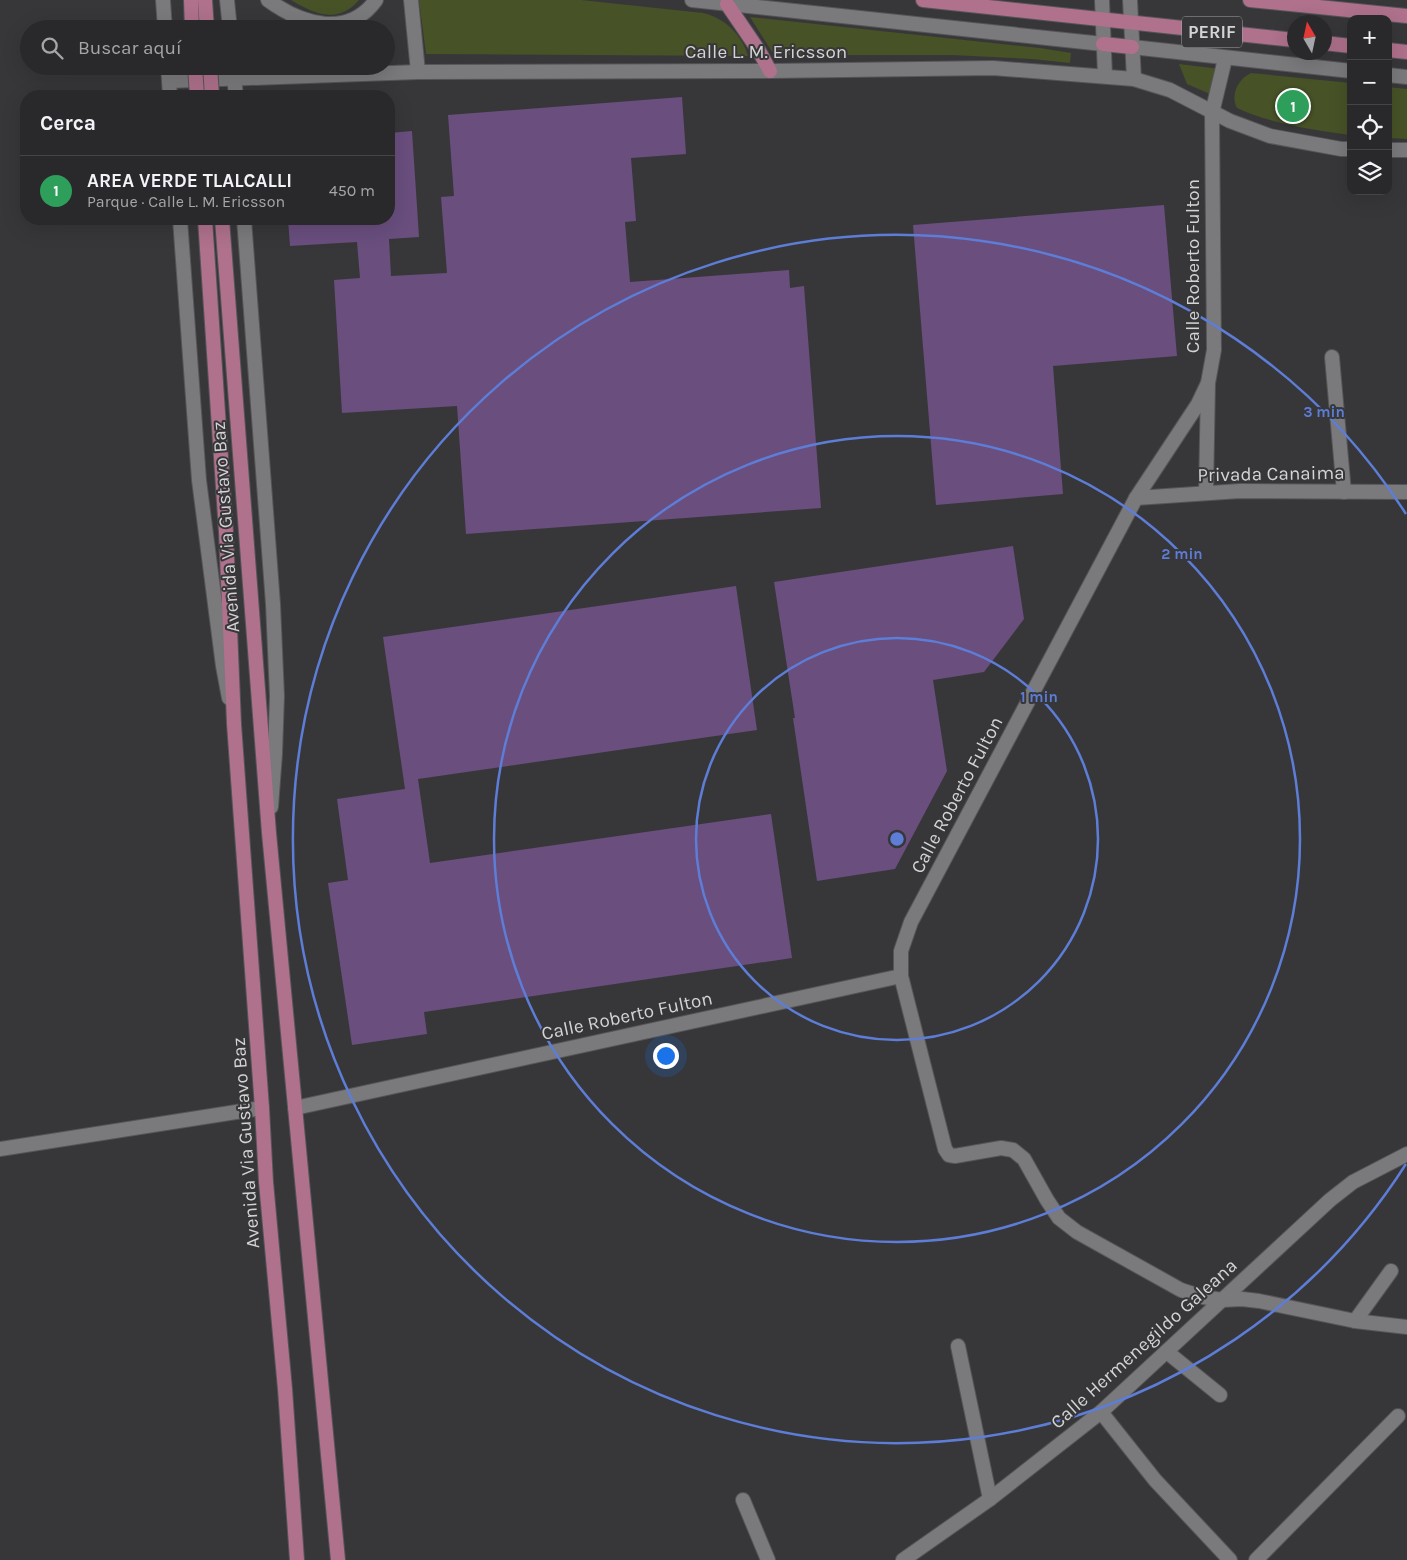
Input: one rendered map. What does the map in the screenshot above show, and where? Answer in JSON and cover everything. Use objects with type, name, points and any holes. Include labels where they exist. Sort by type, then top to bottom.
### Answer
[{"type":"main road","points":[[163,0],[164,20]]},
{"type":"main road","points":[[190,0],[191,20]]},
{"type":"main road","points":[[205,0],[206,20]]},
{"type":"main road","points":[[227,0],[229,20]]},
{"type":"main road","points":[[268,0],[295,17],[304,20]]},
{"type":"main road","points":[[354,20],[372,7],[376,0]]},
{"type":"main road","points":[[411,0],[418,72]]},
{"type":"main road","points":[[692,0],[1347,71]]},
{"type":"main road","name":"PERIF","points":[[923,0],[1130,24],[1287,39]]},
{"type":"main road","points":[[1102,0],[1105,76]]},
{"type":"main road","points":[[1130,0],[1134,79]]},
{"type":"main road","name":"PERIF","points":[[1250,0],[1407,16]]},
{"type":"main road","points":[[726,4],[759,50],[770,71]]},
{"type":"main road","points":[[1332,44],[1347,46]]},
{"type":"main road","points":[[1392,50],[1407,52]]},
{"type":"main road","name":"Calle Roberto Fulton","points":[[295,1108],[901,976],[901,952],[911,922],[1136,498],[1198,404],[1208,383],[1214,350],[1212,113],[1225,58]]},
{"type":"main road","name":"Calle L. M. Ericsson","points":[[395,72],[993,68],[1105,76],[1134,79],[1170,90],[1212,113],[1270,136],[1347,149]]},
{"type":"main road","points":[[169,75],[170,90]]},
{"type":"main road","points":[[196,75],[197,90]]},
{"type":"main road","points":[[211,75],[212,90]]},
{"type":"main road","name":"Calle L. M. Ericsson","points":[[169,81],[218,75]]},
{"type":"main road","points":[[234,75],[235,90]]},
{"type":"main road","points":[[1392,75],[1407,76]]},
{"type":"main road","points":[[1392,150],[1407,150]]},
{"type":"main road","name":"Avenida Via Gustavo Baz","points":[[180,225],[199,480],[222,666],[234,724]]},
{"type":"main road","name":"Avenida Via Gustavo Baz","points":[[205,225],[226,532],[234,724],[266,1182],[284,1379],[297,1560]]},
{"type":"main road","name":"Avenida Via Gustavo Baz","points":[[222,225],[269,833],[338,1560]]},
{"type":"main road","name":"Avenida Via Gustavo Baz","points":[[244,225],[273,604],[276,706],[275,754],[269,833]]},
{"type":"main road","points":[[1332,357],[1344,492]]},
{"type":"main road","points":[[1206,493],[1208,383]]},
{"type":"main road","name":"Privada Canaima","points":[[1136,498],[1240,491],[1407,492]]},
{"type":"main road","points":[[901,976],[945,1150],[949,1155],[955,1156],[1001,1148],[1013,1150],[1024,1159],[1059,1218],[1077,1232],[1181,1290],[1203,1297],[1222,1300],[1242,1299],[1260,1301],[1355,1321],[1407,1327]]},
{"type":"main road","points":[[0,1149],[262,1108]]},
{"type":"main road","name":"Calle Hermenegildo Galeana","points":[[903,1560],[990,1499],[1101,1412],[1338,1194],[1353,1182],[1407,1154]]},
{"type":"main road","points":[[1355,1321],[1391,1271]]},
{"type":"main road","points":[[958,1346],[990,1499]]},
{"type":"main road","points":[[1167,1352],[1220,1395]]},
{"type":"main road","points":[[1101,1412],[1156,1480],[1230,1560]]},
{"type":"main road","points":[[1256,1560],[1398,1416]]},
{"type":"main road","points":[[742,1500],[768,1560]]},
{"type":"green space","points":[[291,0],[359,0],[342,13],[326,15],[317,13]]},
{"type":"green space","points":[[419,0],[581,0],[703,13],[711,15],[732,28],[742,41],[748,56],[426,54]]},
{"type":"green space","points":[[750,17],[1040,48],[1071,53],[1070,63],[952,55],[774,55]]},
{"type":"green space","points":[[1179,64],[1220,69],[1210,94],[1187,84]]},
{"type":"green space","points":[[1251,73],[1347,83],[1347,134],[1278,122],[1237,108],[1234,98],[1236,88]]},
{"type":"green space","points":[[1392,87],[1407,89],[1407,139],[1392,138]]},
{"type":"building","points":[[682,97],[686,154],[631,158],[636,221],[625,222],[630,282],[789,270],[790,288],[804,286],[821,508],[466,534],[457,406],[342,413],[334,280],[360,278],[357,242],[290,246],[288,225],[395,225],[395,132],[412,131],[419,237],[389,239],[391,276],[447,273],[441,197],[454,196],[448,115]]},
{"type":"building","points":[[1164,205],[1177,356],[1053,366],[1063,494],[936,505],[913,225]]},
{"type":"building","points":[[1013,546],[1024,619],[984,672],[933,680],[947,771],[895,869],[817,881],[774,582]]},
{"type":"building","points":[[736,586],[757,730],[418,779],[430,863],[771,814],[792,958],[424,1012],[427,1034],[352,1045],[328,883],[348,880],[337,799],[405,789],[383,637]]},
{"type":"place","name":"AREA VERDE TLALCALLI","points":[[1293,106]]}]
